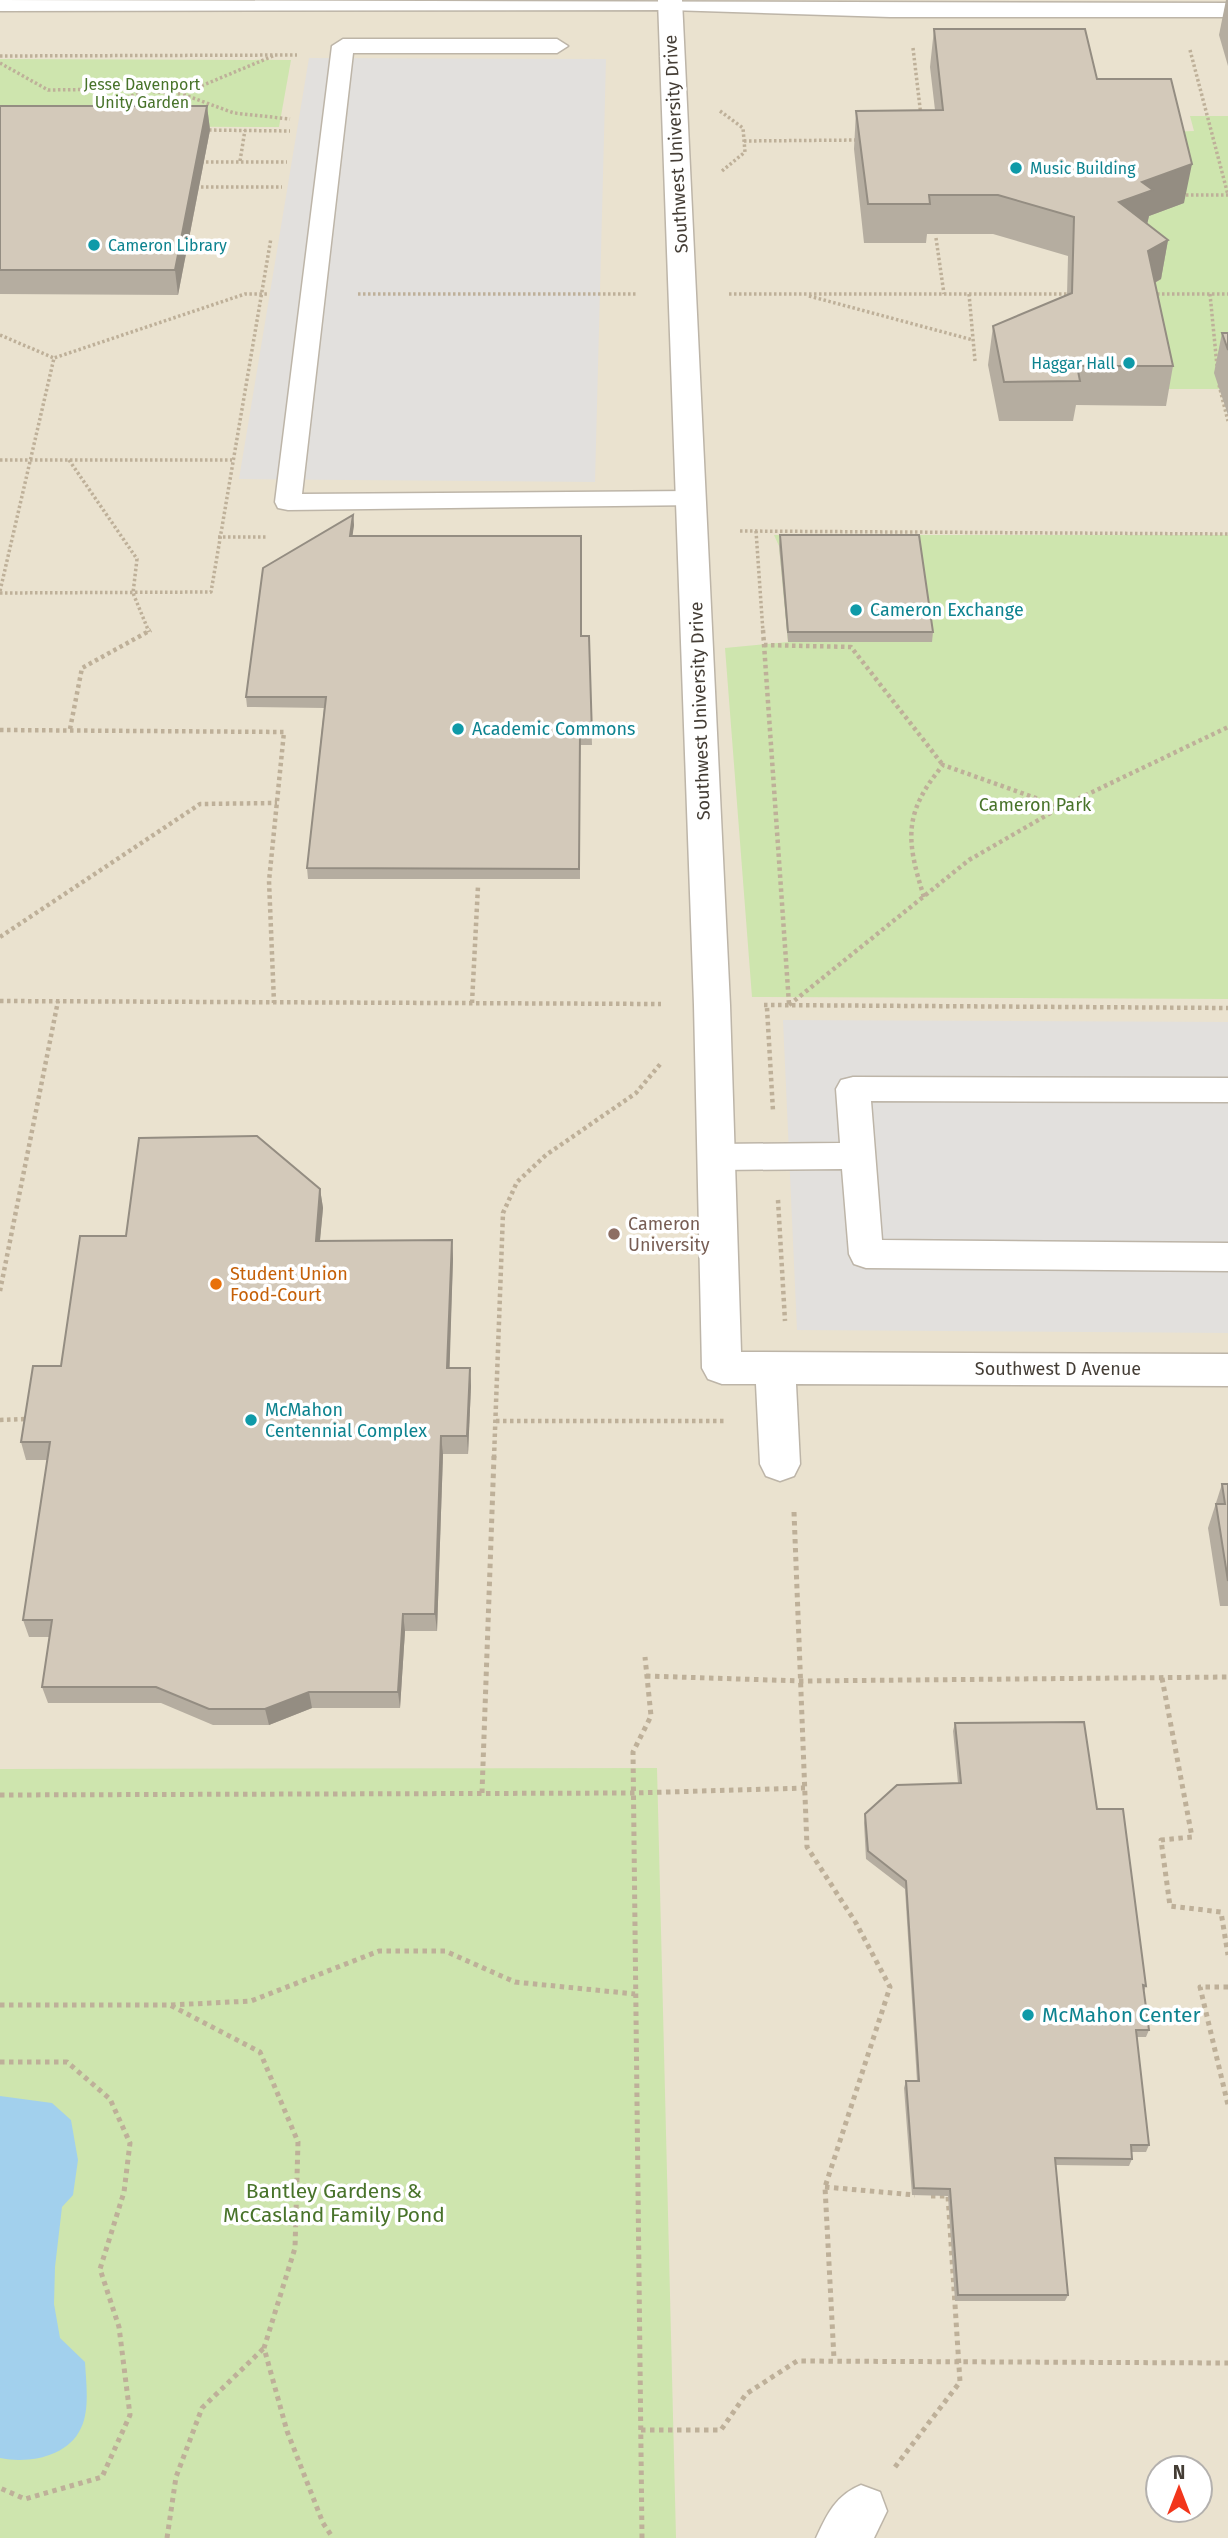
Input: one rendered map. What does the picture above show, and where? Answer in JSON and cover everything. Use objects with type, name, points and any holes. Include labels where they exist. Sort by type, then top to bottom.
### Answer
[{"type":"street","name":"Southwest University Drive","points":[[670,2],[712,1004],[722,1368],[781,1367]]},
{"type":"street","name":"Southwest D Avenue","points":[[781,1367],[1228,1370]]},
{"type":"street","points":[[780,1464],[778,1421],[781,1367]]},
{"type":"lane","points":[[0,5],[670,2],[1228,10]]},
{"type":"lane","points":[[350,3],[288,502],[691,499]]},
{"type":"lane","points":[[344,46],[557,46]]},
{"type":"lane","points":[[1228,1090],[853,1089],[866,1254],[1228,1256]]},
{"type":"lane","points":[[717,1157],[857,1156]]},
{"type":"path","points":[[912,45],[923,126]]},
{"type":"path","points":[[1174,195],[1228,195],[1189,46]]},
{"type":"path","points":[[182,94],[274,55]]},
{"type":"path","points":[[0,56],[303,55]]},
{"type":"path","points":[[0,63],[48,90],[182,94],[225,112],[251,118],[292,119]]},
{"type":"path","points":[[106,111],[118,101],[146,91]]},
{"type":"path","points":[[717,175],[745,152],[743,128],[718,110]]},
{"type":"path","points":[[193,130],[291,131],[290,141]]},
{"type":"path","points":[[240,161],[245,130]]},
{"type":"path","points":[[744,141],[869,140]]},
{"type":"path","points":[[285,174],[289,151]]},
{"type":"path","points":[[190,166],[204,161],[288,162]]},
{"type":"path","points":[[184,186],[283,187],[280,198]]},
{"type":"path","points":[[54,358],[0,592],[211,592],[272,234]]},
{"type":"path","points":[[936,238],[944,295]]},
{"type":"path","points":[[0,335],[54,358],[245,294],[636,294]]},
{"type":"path","points":[[720,294],[1076,294]]},
{"type":"path","points":[[801,294],[973,340]]},
{"type":"path","points":[[1149,294],[1228,295]]},
{"type":"path","points":[[969,295],[975,361]]},
{"type":"path","points":[[1210,295],[1220,388],[1228,421]]},
{"type":"path","points":[[0,460],[232,460]]},
{"type":"path","points":[[69,460],[137,559],[133,593],[151,631],[82,667],[70,729]]},
{"type":"path","points":[[756,531],[789,1005]]},
{"type":"path","points":[[764,645],[851,647],[943,765],[1061,807]]},
{"type":"path","points":[[789,1005],[969,860],[1061,807],[1228,727]]},
{"type":"path","points":[[0,730],[284,732],[269,881],[274,1003]]},
{"type":"path","points":[[924,897],[907,833],[925,784],[943,765]]},
{"type":"path","points":[[0,937],[200,804],[277,803]]},
{"type":"path","points":[[472,1003],[478,886]]},
{"type":"path","points":[[0,1001],[1228,1008]]},
{"type":"path","points":[[0,1291],[58,1001]]},
{"type":"path","points":[[482,1793],[503,1213],[517,1182],[546,1155],[636,1093],[712,1004]]},
{"type":"path","points":[[766,1004],[776,1157],[781,1367]]},
{"type":"path","points":[[0,1420],[25,1419]]},
{"type":"path","points":[[496,1422],[778,1421]]},
{"type":"path","points":[[794,1503],[807,1847],[856,1923],[890,1987],[825,2187],[834,2359]]},
{"type":"path","points":[[642,2538],[633,1752],[651,1716],[645,1657]]},
{"type":"path","points":[[646,1676],[802,1681],[1228,1677]]},
{"type":"path","points":[[1162,1678],[1192,1837],[1161,1840],[1170,1906],[1221,1912],[1228,1955]]},
{"type":"path","points":[[0,1795],[633,1793],[805,1788]]},
{"type":"path","points":[[0,2005],[170,2005],[251,2001],[379,1951],[444,1951],[514,1982],[635,1994]]},
{"type":"path","points":[[1228,1987],[1200,1987],[1228,2105]]},
{"type":"path","points":[[167,2538],[176,2477],[202,2408],[264,2348],[295,2248],[298,2142],[260,2052],[170,2005]]},
{"type":"path","points":[[0,2062],[67,2062],[110,2099],[130,2143],[124,2192],[100,2270],[119,2327],[130,2415],[102,2477],[24,2499],[0,2488]]},
{"type":"path","points":[[825,2187],[948,2196],[960,2382],[852,2525]]},
{"type":"path","points":[[264,2348],[287,2431],[323,2524],[332,2538]]},
{"type":"path","points":[[640,2430],[721,2430],[746,2394],[797,2361],[959,2359],[1228,2363]]},
{"type":"shaded area","name":"Cameron University","points":[[0,0],[1228,0],[1228,2538],[0,2538]]},
{"type":"shaded area","points":[[309,58],[606,59],[595,482],[239,479]]},
{"type":"shaded area","points":[[783,1020],[1228,1022],[1228,1333],[797,1330]]},
{"type":"green space","name":"Jesse Davenport Unity Garden","points":[[0,59],[291,60],[279,127],[0,126]]},
{"type":"green space","points":[[1190,116],[1228,116],[1228,389],[1162,389],[1146,228],[1168,132],[1194,131]]},
{"type":"green space","name":"Cameron Park","points":[[774,535],[1228,535],[1228,999],[752,997],[725,648],[788,642],[779,546]]},
{"type":"green space","name":"Bantley Gardens & McCasland Family Pond","points":[[657,1768],[676,2538],[0,2538],[0,1769]]},
{"type":"water","points":[[0,2096],[52,2103],[71,2120],[78,2160],[73,2195],[62,2207],[54,2304],[60,2338],[85,2362],[86,2412],[81,2428],[67,2446],[46,2456],[23,2460],[0,2458]]},
{"type":"building","points":[[934,29],[1085,29],[1097,79],[1171,79],[1192,164],[1142,182],[1153,190],[1119,202],[1168,240],[1148,251],[1173,366],[1077,366],[1080,381],[1004,382],[993,326],[1072,293],[1074,217],[998,195],[929,195],[930,204],[868,204],[856,111],[943,110]]},
{"type":"building","name":"Cameron Library","points":[[0,106],[207,106],[175,270],[0,270]]},
{"type":"building","points":[[1222,333],[1228,333],[1228,350]]},
{"type":"building","name":"Academic Commons","points":[[353,515],[350,536],[581,536],[581,636],[589,636],[592,735],[580,735],[579,869],[307,868],[326,697],[246,697],[263,568]]},
{"type":"building","name":"Cameron Exchange","points":[[780,535],[919,535],[933,632],[788,632]]},
{"type":"building","name":"McMahon Centennial Complex","points":[[257,1136],[320,1189],[316,1241],[452,1240],[447,1368],[470,1368],[467,1436],[441,1436],[435,1614],[403,1614],[398,1692],[309,1692],[265,1709],[209,1709],[156,1687],[42,1687],[52,1620],[23,1620],[50,1442],[21,1442],[33,1366],[61,1366],[80,1236],[126,1236],[139,1138]]},
{"type":"building","points":[[1222,1484],[1228,1484],[1228,1581],[1216,1504],[1225,1504]]},
{"type":"building","name":"McMahon Center","points":[[1084,1722],[1097,1809],[1123,1809],[1146,1986],[1143,1985],[1149,2030],[1136,2030],[1149,2145],[1131,2145],[1132,2159],[1055,2158],[1068,2295],[958,2295],[950,2189],[914,2188],[906,2081],[919,2081],[906,1881],[868,1851],[865,1814],[897,1785],[961,1783],[955,1723]]},
{"type":"place","name":"Music Building","points":[[1016,168]]},
{"type":"place","name":"Cameron Library","points":[[94,245]]},
{"type":"place","name":"Haggar Hall","points":[[1129,363]]},
{"type":"place","name":"Cameron Exchange","points":[[856,610]]},
{"type":"place","name":"Academic Commons","points":[[458,729]]},
{"type":"place","name":"Cameron University","points":[[614,1234]]},
{"type":"place","name":"Student Union Food-Court","points":[[216,1284]]},
{"type":"place","name":"McMahon Centennial Complex","points":[[251,1420]]},
{"type":"place","name":"McMahon Center","points":[[1028,2015]]}]
